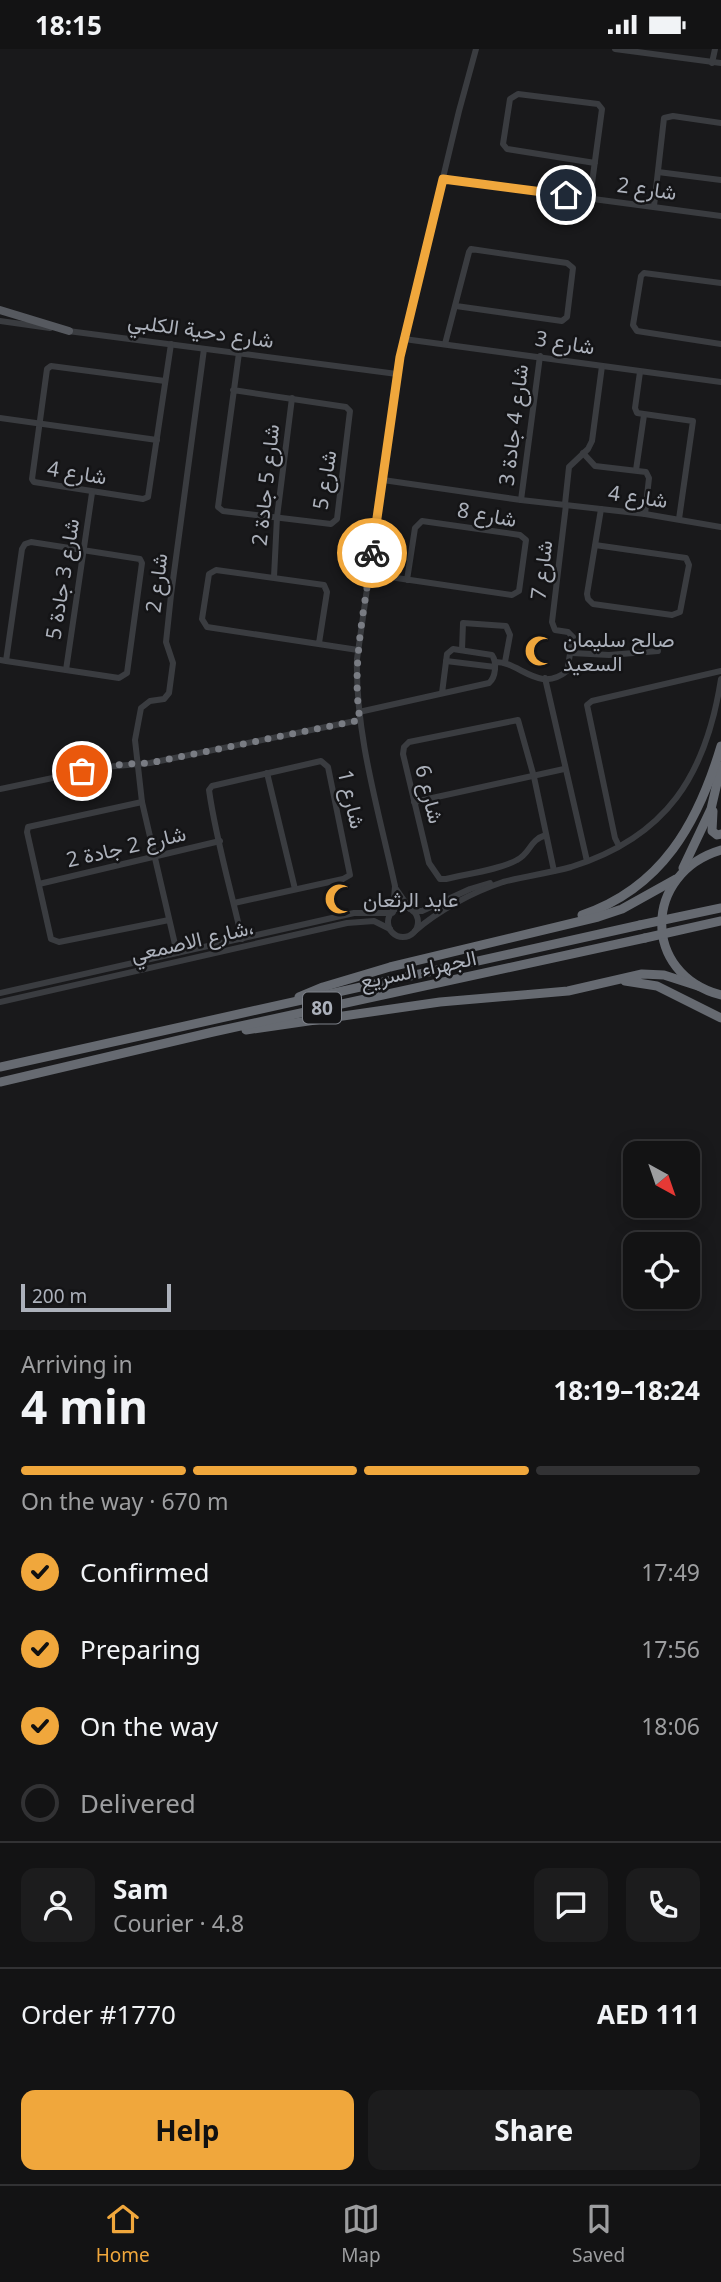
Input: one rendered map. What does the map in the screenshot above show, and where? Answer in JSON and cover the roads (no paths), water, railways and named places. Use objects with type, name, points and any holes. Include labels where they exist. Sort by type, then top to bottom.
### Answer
[{"type":"highway","points":[[539,930],[592,912],[629,892],[658,869],[698,811],[721,746]]},
{"type":"highway","points":[[721,766],[711,827],[714,833],[721,834]]},
{"type":"highway","points":[[698,986],[674,963],[663,934],[664,903],[711,809],[720,772]]},
{"type":"highway","points":[[285,1003],[324,987],[377,971],[622,909],[677,878],[698,859],[721,850]]},
{"type":"highway","name":"الجهراء السريع","points":[[0,1067],[721,908]]},
{"type":"highway","name":"الجهراء السريع","points":[[0,1082],[213,1032],[721,921]]},
{"type":"highway","points":[[609,983],[634,975],[657,974],[719,995]]},
{"type":"highway","points":[[213,1032],[440,1002],[568,991],[628,981],[657,986],[721,1018]]},
{"type":"main road","points":[[0,310],[69,331]]},
{"type":"street","points":[[415,931],[418,923],[395,886],[359,716],[356,694],[358,650],[397,374],[476,49]]},
{"type":"street","points":[[615,49],[721,63]]},
{"type":"street","points":[[712,63],[715,49]]},
{"type":"street","points":[[590,198],[595,163],[602,109],[600,105],[518,94],[510,100],[503,144],[507,149],[595,163]]},
{"type":"street","points":[[654,206],[664,118],[673,116],[721,123]]},
{"type":"street","points":[[658,172],[721,180]]},
{"type":"street","name":"شارع 2","points":[[443,179],[721,216]]},
{"type":"street","points":[[445,344],[468,252],[473,249],[567,263],[573,268],[567,317],[562,321],[456,306]]},
{"type":"street","points":[[721,283],[644,273],[641,276],[633,325],[637,331],[721,344]]},
{"type":"street","name":"شارع دحية الكلبي","points":[[0,321],[397,374]]},
{"type":"street","name":"شارع 3","points":[[404,339],[721,382]]},
{"type":"street","name":"شارع 4","points":[[165,381],[54,365],[47,369],[34,482],[92,493],[143,499],[148,497],[171,344]]},
{"type":"street","name":"شارع 2","points":[[177,953],[142,801],[135,740],[141,708],[150,701],[164,699],[169,693],[173,668],[166,642],[204,349]]},
{"type":"street","name":"شارع 5","points":[[233,390],[345,407],[350,411],[335,522],[331,524],[223,511],[218,507],[233,390],[239,353]]},
{"type":"street","name":"شارع 4 جادة 3","points":[[521,500],[540,356]]},
{"type":"street","points":[[566,504],[569,467],[592,441],[602,366]]},
{"type":"street","points":[[640,372],[635,408],[637,413],[693,421],[679,519]]},
{"type":"street","name":"شارع 5 جادة 2","points":[[274,576],[277,517],[292,398]]},
{"type":"street","points":[[636,470],[643,415]]},
{"type":"street","points":[[0,418],[158,440]]},
{"type":"street","points":[[583,453],[595,466],[646,472],[649,475],[645,514]]},
{"type":"street","name":"شارع 4","points":[[383,480],[645,514],[721,527]]},
{"type":"street","name":"شارع 3 جادة 5","points":[[66,670],[92,493]]},
{"type":"street","name":"شارع 7","points":[[566,504],[552,622],[554,629],[568,632],[573,637],[572,653]]},
{"type":"street","points":[[595,545],[686,558],[689,565],[680,612],[672,615],[591,603],[587,594],[595,545],[601,509]]},
{"type":"street","name":"شارع 8","points":[[369,574],[407,580],[516,594],[519,591],[526,540],[520,535],[422,521],[415,528],[407,580]]},
{"type":"street","points":[[31,543],[84,550],[138,558],[142,563],[127,673],[119,678],[3,660],[23,546],[31,543]]},
{"type":"street","points":[[319,643],[326,587],[321,583],[212,571],[208,576],[202,622],[207,627],[358,650]]},
{"type":"street","points":[[462,650],[463,623],[506,626],[510,635],[505,662]]},
{"type":"street","points":[[0,789],[105,767],[138,765],[359,716],[489,683],[494,678],[495,664],[492,655],[450,650],[442,693]]},
{"type":"street","points":[[446,661],[495,664],[505,662],[525,674],[555,678],[567,671],[572,653],[609,655],[658,650]]},
{"type":"street","points":[[619,846],[615,838],[587,705],[592,701],[721,671]]},
{"type":"street","points":[[545,678],[587,861]]},
{"type":"street","points":[[393,912],[402,908],[424,910],[470,889],[587,861],[619,846],[653,822],[690,780],[711,733],[721,679]]},
{"type":"street","name":"شارع 6","points":[[546,835],[537,838],[525,854],[514,862],[440,879],[429,863],[403,754],[404,747],[407,743],[518,720],[534,777],[554,871]]},
{"type":"street","name":"شارع 1","points":[[234,903],[343,879],[350,875],[328,767],[321,761],[210,788],[220,841],[234,903],[243,939]]},
{"type":"street","points":[[414,802],[564,769]]},
{"type":"street","points":[[267,773],[295,890]]},
{"type":"street","points":[[142,801],[28,827],[26,832],[51,939],[55,942],[169,920]]},
{"type":"street","name":"شارع 2 جادة 2","points":[[39,884],[220,841]]},
{"type":"street","points":[[395,886],[393,912],[388,924],[390,929],[402,937],[458,903],[506,881]]},
{"type":"street","name":"شارع الاصمعي،","points":[[0,991],[354,913],[393,912]]},
{"type":"street","name":"شارع الاصمعي،","points":[[0,1002],[347,923],[374,921],[390,929]]},
{"type":"place","name":"صالح سليمان السعيد","points":[[540,651]]},
{"type":"place","name":"عايد الرثعان","points":[[340,899]]}]
